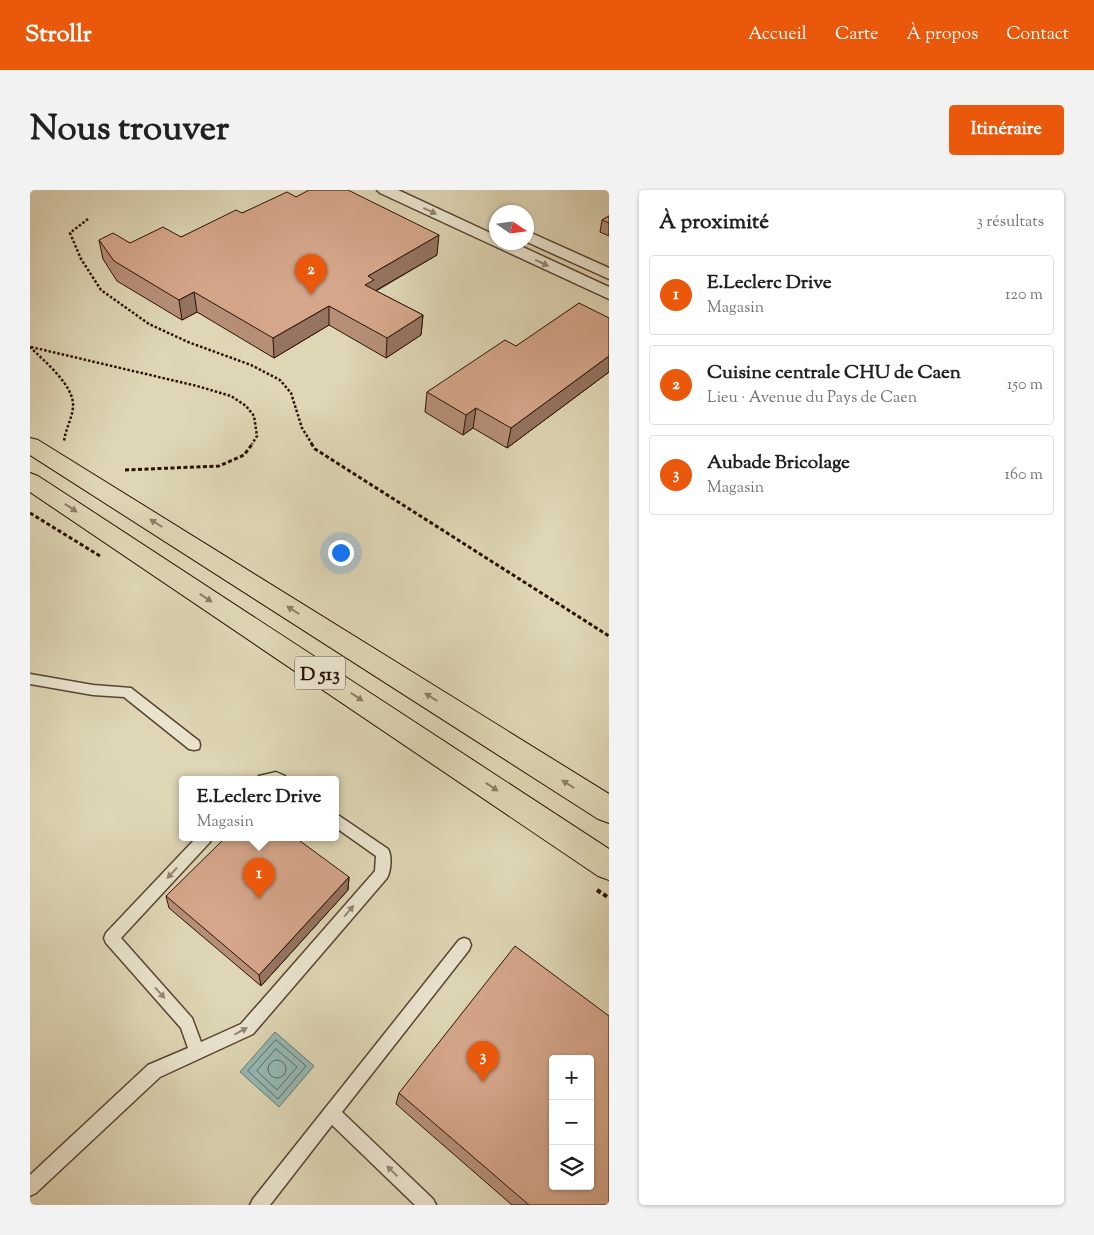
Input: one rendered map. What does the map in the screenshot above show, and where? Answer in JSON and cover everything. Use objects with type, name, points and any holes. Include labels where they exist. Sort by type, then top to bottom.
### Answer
[{"type":"main road","name":"D 513","points":[[30,445],[609,810]]},
{"type":"main road","name":"D 513","points":[[30,481],[609,866]]},
{"type":"street","points":[[386,190],[489,238]]},
{"type":"street","points":[[534,240],[609,274]]},
{"type":"street","points":[[514,250],[609,294]]},
{"type":"lane","points":[[30,679],[93,690],[126,692],[194,745]]},
{"type":"lane","points":[[30,1187],[154,1072],[247,1029],[382,873],[383,853],[339,822]]},
{"type":"lane","points":[[197,1052],[187,1023],[111,938],[202,841]]},
{"type":"lane","points":[[258,1205],[464,945]]},
{"type":"lane","points":[[331,1114],[427,1205]]},
{"type":"path","points":[[88,219],[70,233],[81,259],[101,290],[149,324],[188,342],[251,365],[280,380],[291,393],[302,428],[315,448],[609,636]]},
{"type":"path","points":[[30,347],[72,395],[73,409],[64,435],[66,445]]},
{"type":"path","points":[[30,347],[197,386],[230,396],[246,406],[254,416],[257,436],[244,455],[219,466],[126,470]]},
{"type":"water","points":[[275,1032],[314,1066],[279,1107],[240,1072]]},
{"type":"building","points":[[309,190],[348,190],[439,235],[368,276],[374,280],[365,285],[423,315],[387,338],[329,306],[273,338],[194,292],[179,300],[114,261],[99,240],[113,233],[130,243],[163,227],[181,237],[236,210],[242,213],[287,192],[296,197]]},
{"type":"building","points":[[609,216],[609,223],[602,220]]},
{"type":"building","points":[[579,303],[609,318],[609,356],[511,428],[476,408],[466,415],[427,392],[505,340],[516,346]]},
{"type":"building","points":[[222,841],[300,841],[349,877],[259,975],[166,896]]},
{"type":"building","points":[[515,946],[609,1016],[609,1205],[529,1205],[399,1093]]},
{"type":"place","name":"Cuisine centrale CHU de Caen","points":[[311,295]]},
{"type":"place","name":"E.Leclerc Drive","points":[[259,899]]},
{"type":"place","name":"Aubade Bricolage","points":[[483,1082]]}]
